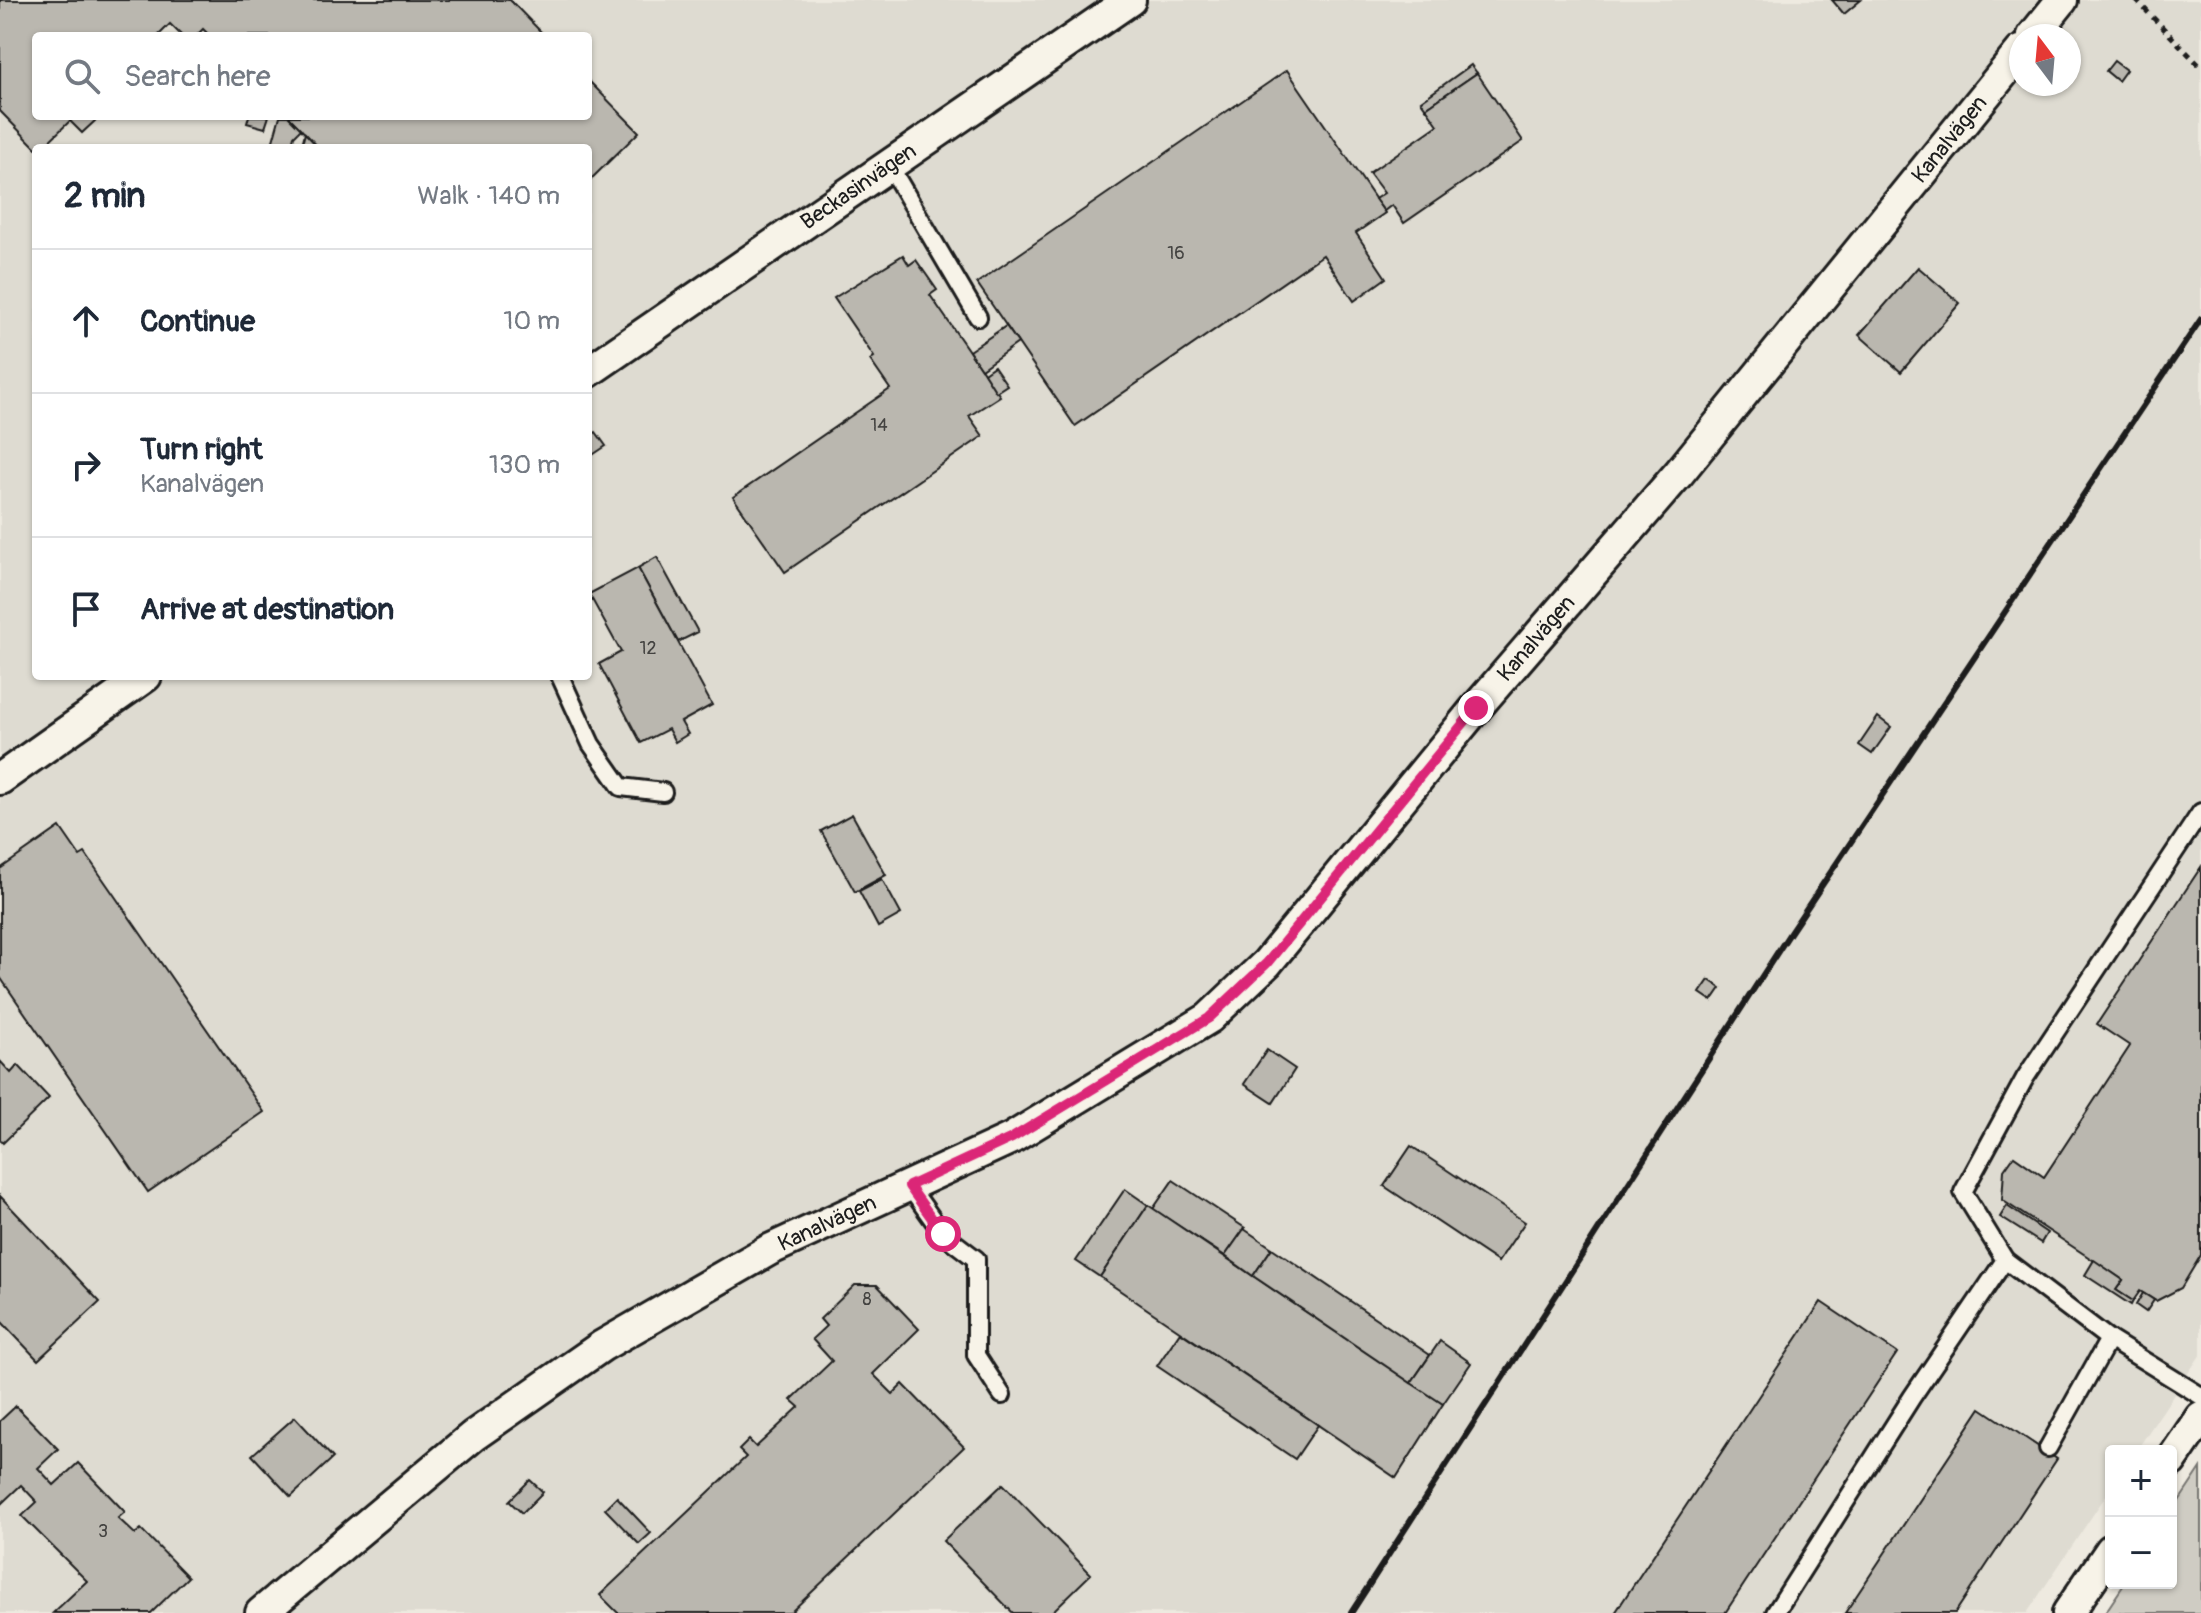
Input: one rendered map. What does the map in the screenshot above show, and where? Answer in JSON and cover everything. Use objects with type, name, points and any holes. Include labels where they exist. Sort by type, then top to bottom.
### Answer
[{"type":"street","name":"Beckasinvägen","points":[[592,369],[1130,0]]},
{"type":"street","points":[[2043,24],[2062,0]]},
{"type":"street","name":"Kanalvägen","points":[[261,1613],[473,1436],[602,1346],[769,1250],[1012,1138],[1209,1018],[1267,963],[1476,708],[1679,473],[2009,66]]},
{"type":"street","points":[[0,779],[140,680]]},
{"type":"street","points":[[2177,1452],[2201,1417]]},
{"type":"street","points":[[2068,1613],[2105,1559]]},
{"type":"lane","points":[[889,165],[978,317]]},
{"type":"lane","points":[[562,680],[591,744],[621,787],[663,792]]},
{"type":"lane","points":[[2201,812],[2025,1078],[1963,1192],[2005,1260],[2109,1339],[2201,1396]]},
{"type":"lane","points":[[909,1186],[943,1234],[976,1259],[976,1355],[1002,1395]]},
{"type":"lane","points":[[1775,1613],[1912,1397],[2005,1260]]},
{"type":"lane","points":[[2048,1448],[2109,1339]]},
{"type":"path","points":[[2136,0],[2201,67]]},
{"type":"shaded area","points":[[0,0],[2201,0],[2201,1354],[2140,1445],[2105,1445],[2105,1497],[2027,1613],[0,1613]]},
{"type":"shaded area","points":[[2201,1468],[2201,1613],[2105,1613],[2121,1589],[2177,1589],[2177,1504]]},
{"type":"building","points":[[0,0],[510,0],[541,32],[206,32],[203,29],[200,32],[178,32],[170,24],[162,32],[32,32],[32,120],[71,120],[46,144],[32,144],[0,111]]},
{"type":"building","points":[[1832,0],[1861,0],[1844,14]]},
{"type":"building","points":[[2114,61],[2126,70],[2118,81],[2106,71]]},
{"type":"building","points":[[1471,65],[1477,73],[1426,108],[1421,101]]},
{"type":"building","points":[[1287,70],[1385,213],[1356,233],[1386,278],[1354,301],[1323,255],[1075,426],[977,283]]},
{"type":"building","points":[[1477,73],[1523,141],[1404,223],[1392,205],[1384,211],[1375,199],[1384,193],[1369,173],[1438,125],[1426,108]]},
{"type":"building","points":[[592,84],[639,132],[592,178],[592,144],[315,144],[292,120],[592,120]]},
{"type":"building","points":[[71,120],[96,120],[82,133]]},
{"type":"building","points":[[248,120],[268,120],[265,128],[247,123]]},
{"type":"building","points":[[279,120],[292,120],[301,129],[294,136],[292,144],[272,144]]},
{"type":"building","points":[[305,133],[315,144],[302,144]]},
{"type":"building","points":[[903,255],[909,265],[916,260],[937,290],[930,295],[1000,396],[969,416],[983,436],[785,572],[733,497],[890,389],[870,360],[874,357],[834,298]]},
{"type":"building","points":[[1918,267],[1960,303],[1901,372],[1859,335]]},
{"type":"building","points":[[1006,326],[1018,343],[981,369],[969,351]]},
{"type":"building","points":[[994,366],[1007,385],[996,392],[984,373]]},
{"type":"building","points":[[596,432],[606,446],[592,455],[592,434]]},
{"type":"building","points":[[657,557],[698,632],[678,642],[638,568]]},
{"type":"building","points":[[638,568],[712,705],[681,722],[688,734],[675,742],[668,729],[641,743],[599,664],[621,652],[592,599],[592,592]]},
{"type":"building","points":[[1878,717],[1891,727],[1872,754],[1859,745]]},
{"type":"building","points":[[852,814],[886,875],[855,892],[821,831]]},
{"type":"building","points":[[60,827],[80,856],[85,853],[264,1112],[148,1192],[0,977],[0,869]]},
{"type":"building","points":[[2201,867],[2201,1255],[2181,1288],[2156,1301],[2140,1291],[2133,1301],[2116,1290],[2123,1280],[2002,1200],[2004,1170],[2014,1156],[2044,1177],[2130,1046],[2097,1024]]},
{"type":"building","points":[[882,879],[901,914],[878,927],[859,891]]},
{"type":"building","points":[[1709,980],[1721,988],[1712,1001],[1700,993]]},
{"type":"building","points":[[1267,1050],[1295,1069],[1273,1103],[1244,1084]]},
{"type":"building","points":[[0,1061],[11,1073],[18,1065],[49,1098],[3,1143],[0,1139]]},
{"type":"building","points":[[1411,1146],[1525,1222],[1498,1262],[1384,1186]]},
{"type":"building","points":[[1173,1180],[1245,1228],[1225,1256],[1153,1209]]},
{"type":"building","points":[[1125,1189],[1148,1205],[1100,1277],[1076,1261]]},
{"type":"building","points":[[0,1196],[100,1302],[38,1360],[0,1320]]},
{"type":"building","points":[[1148,1205],[1443,1404],[1396,1478],[1100,1277]]},
{"type":"building","points":[[2007,1206],[2047,1233],[2041,1243],[2000,1217]]},
{"type":"building","points":[[1244,1229],[1272,1248],[1253,1276],[1225,1256]]},
{"type":"building","points":[[1272,1248],[1430,1355],[1411,1383],[1253,1276]]},
{"type":"building","points":[[2094,1260],[2123,1280],[2116,1290],[2133,1301],[2131,1305],[2085,1275]]},
{"type":"building","points":[[855,1285],[877,1285],[919,1329],[873,1374],[893,1394],[903,1384],[964,1447],[790,1613],[618,1613],[600,1595],[746,1457],[739,1450],[749,1440],[756,1447],[799,1407],[791,1400],[832,1361],[812,1339],[826,1326],[820,1319]]},
{"type":"building","points":[[2143,1293],[2154,1300],[2146,1312],[2136,1305]]},
{"type":"building","points":[[1821,1302],[1897,1353],[1725,1613],[1615,1613]]},
{"type":"building","points":[[1180,1332],[1318,1425],[1295,1459],[1157,1366]]},
{"type":"building","points":[[1440,1341],[1471,1363],[1443,1404],[1411,1383]]},
{"type":"building","points":[[16,1406],[58,1449],[38,1468],[54,1485],[78,1463],[125,1512],[118,1518],[135,1534],[141,1529],[188,1577],[151,1613],[53,1613],[87,1581],[22,1516],[37,1502],[21,1485],[0,1505],[0,1421]]},
{"type":"building","points":[[1981,1408],[2057,1459],[1955,1613],[1845,1613]]},
{"type":"building","points":[[295,1417],[333,1458],[291,1497],[252,1455]]},
{"type":"building","points":[[530,1480],[543,1492],[522,1513],[509,1501]]},
{"type":"building","points":[[1003,1484],[1091,1574],[1051,1613],[1013,1613],[943,1541]]},
{"type":"building","points":[[617,1497],[651,1533],[639,1544],[605,1509]]},
{"type":"railway","points":[[1351,1613],[1790,933],[2201,319]]},
{"type":"route","points":[[943,1234],[909,1186],[1012,1138],[1209,1018],[1267,963],[1476,708]]}]
